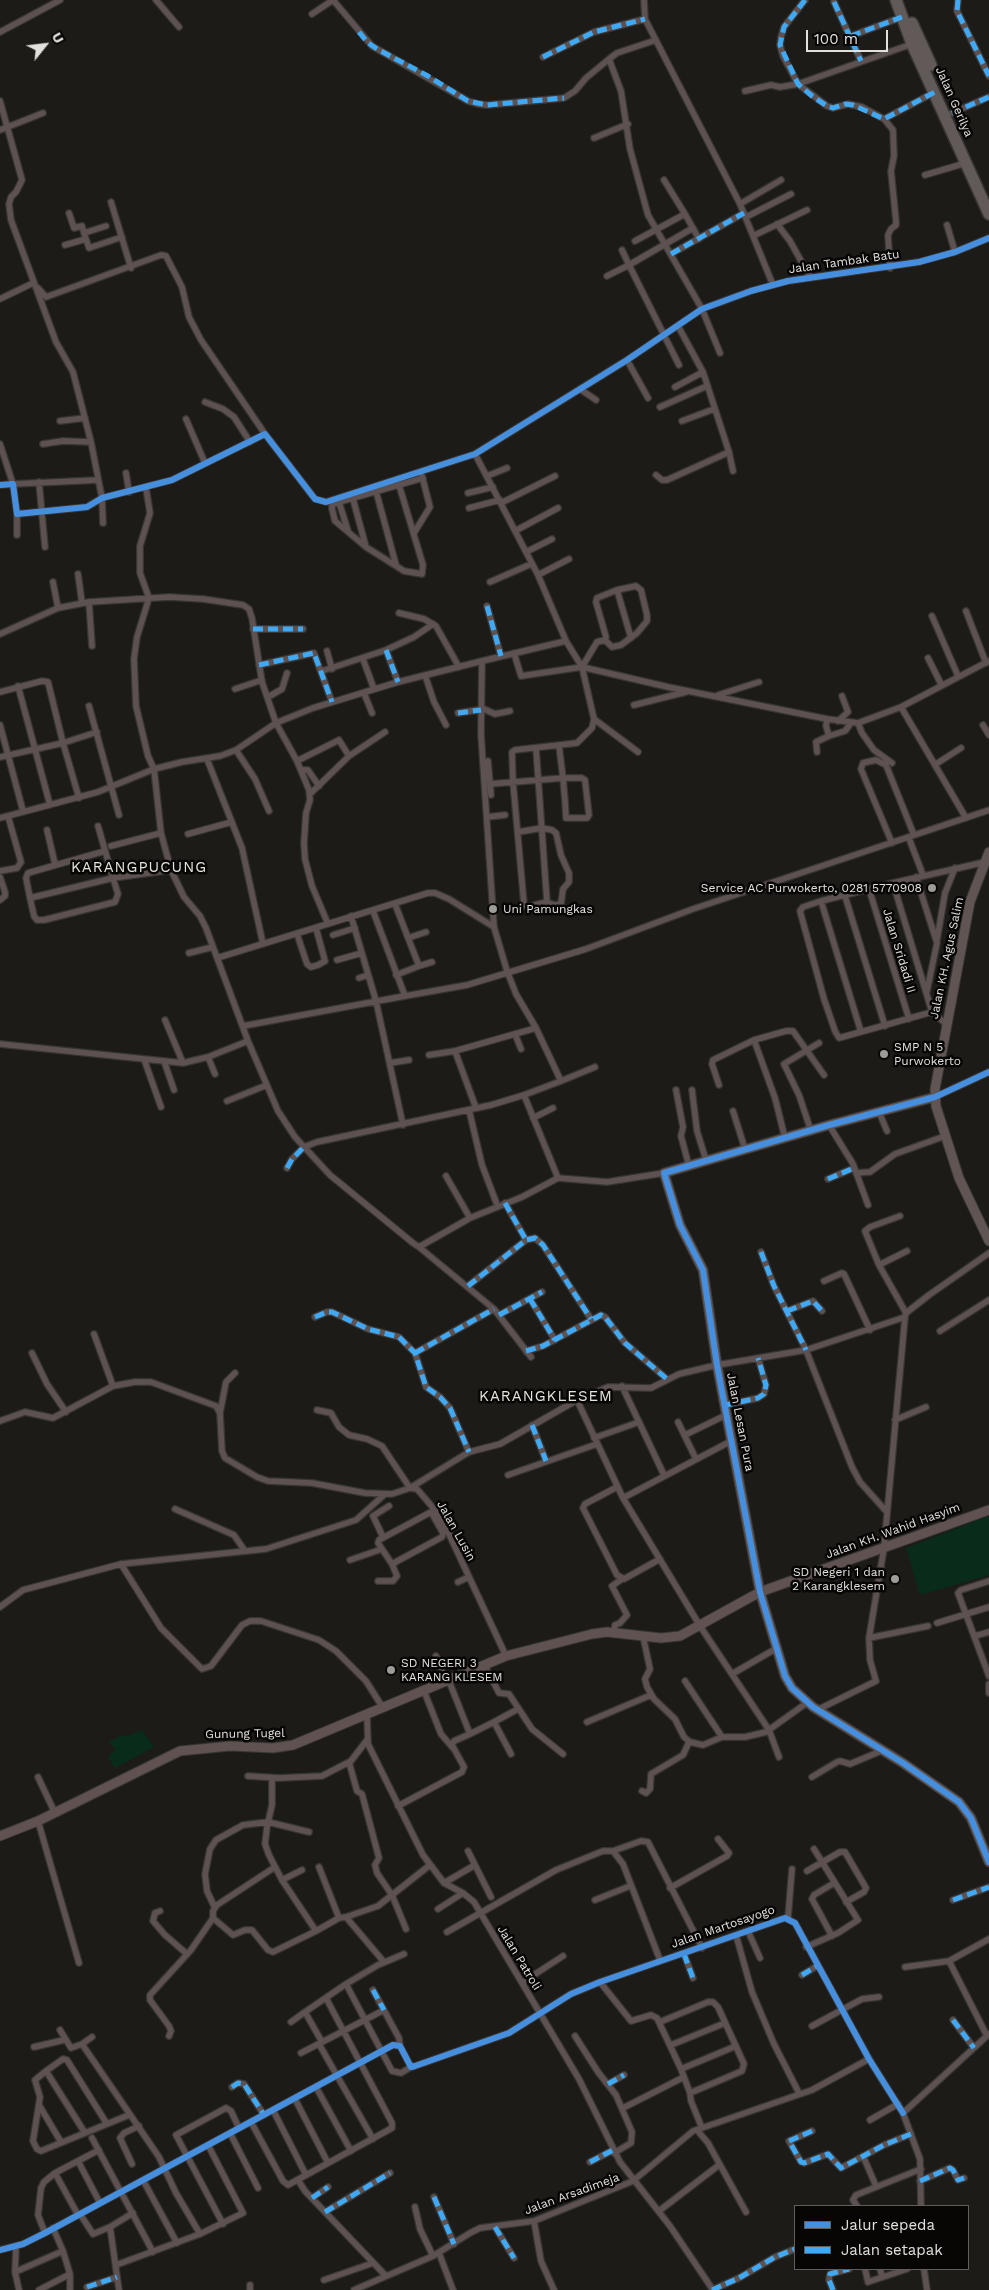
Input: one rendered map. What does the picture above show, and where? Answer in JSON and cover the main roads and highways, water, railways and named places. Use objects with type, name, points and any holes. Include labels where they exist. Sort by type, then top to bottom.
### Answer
[{"type":"highway","name":"Jalan Gerilya","points":[[896,0],[902,17],[910,28],[952,113],[989,196]]},
{"type":"highway","name":"Jalan Gerilya","points":[[903,0],[912,44],[989,214]]},
{"type":"main road","name":"Jalan KH. Wahid Hasyim","points":[[581,1637],[601,1632],[614,1632],[672,1638],[700,1626],[760,1592],[989,1510]]},
{"type":"main road","name":"Gunung Tugel","points":[[0,1836],[38,1821],[180,1751],[230,1746],[288,1746],[367,1715],[484,1664],[506,1656],[581,1637]]},
{"type":"place","name":"Service AC Purwokerto, 0281 5770908","points":[[932,888]]},
{"type":"place","name":"Uni Pamungkas","points":[[493,909]]},
{"type":"place","name":"SMP N 5 Purwokerto","points":[[884,1054]]},
{"type":"place","name":"SD Negeri 1 dan 2 Karangklesem","points":[[895,1579]]},
{"type":"place","name":"SD NEGERI 3 KARANG KLESEM","points":[[391,1670]]},
{"type":"district","name":"KARANGPUCUNG","points":[[139,868]]},
{"type":"district","name":"KARANGKLESEM","points":[[546,1397]]}]
